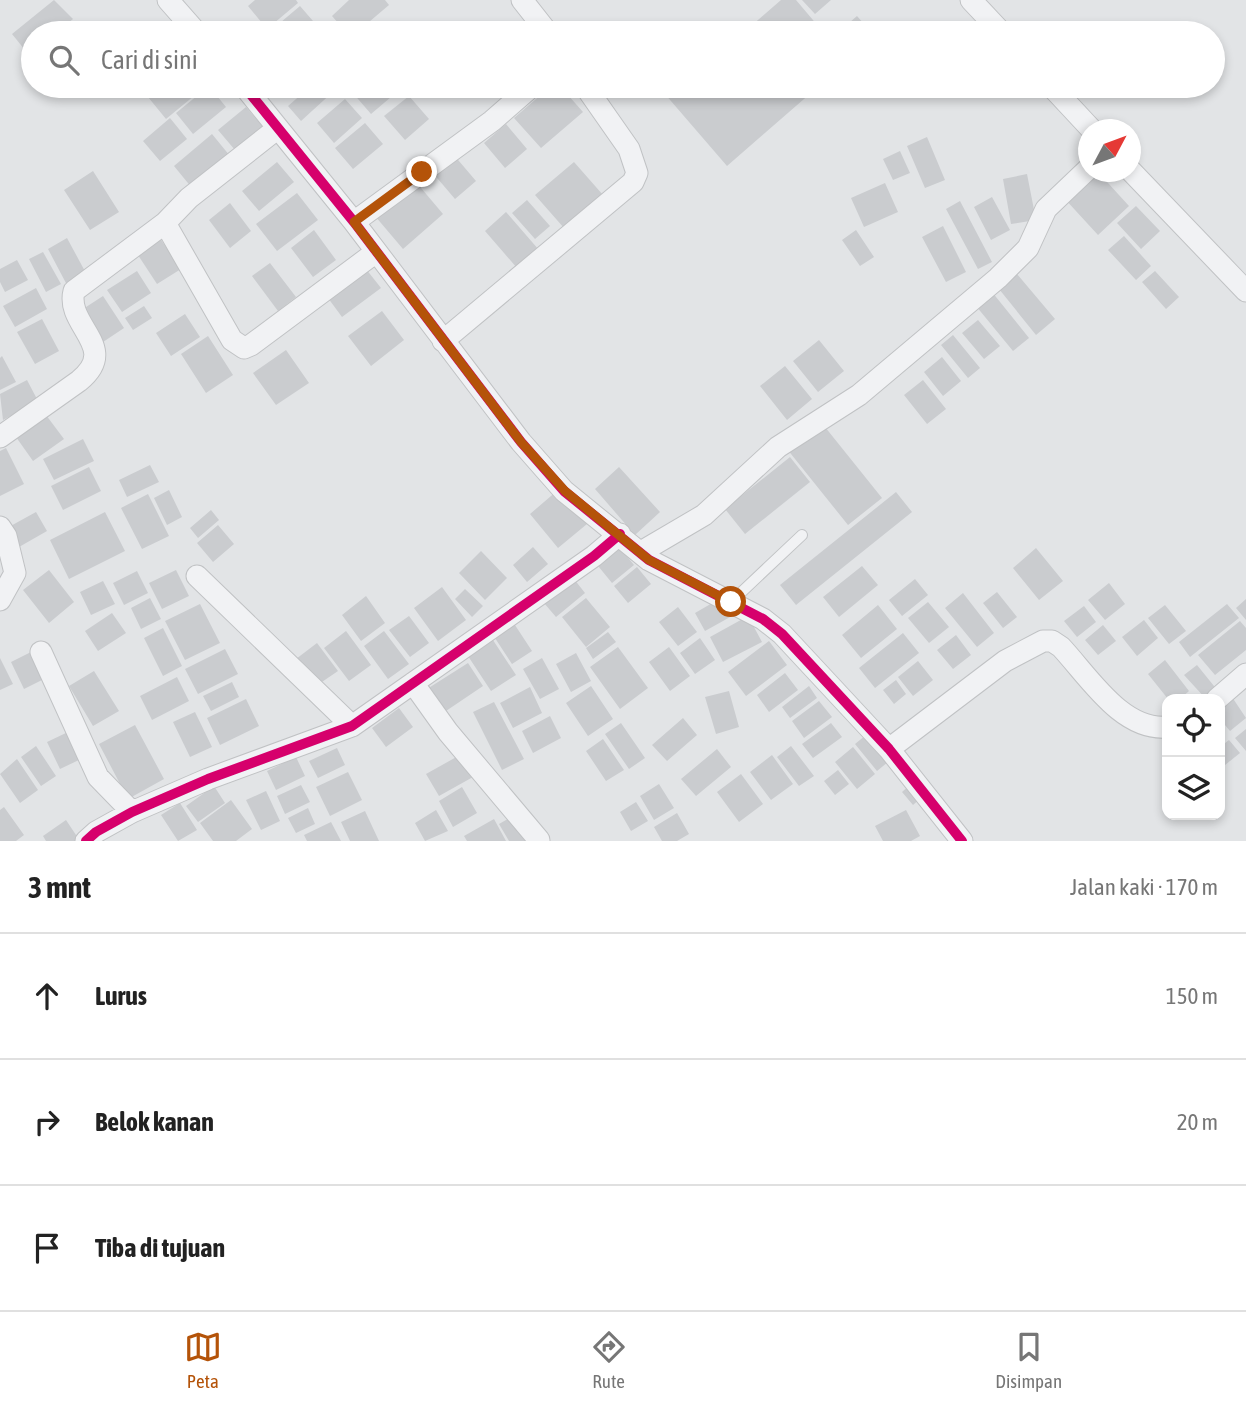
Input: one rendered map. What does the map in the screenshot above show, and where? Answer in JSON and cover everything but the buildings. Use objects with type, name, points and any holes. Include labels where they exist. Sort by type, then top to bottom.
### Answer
[{"type":"street","points":[[168,0],[186,21]]},
{"type":"street","points":[[522,0],[539,21]]},
{"type":"street","points":[[971,0],[991,21]]},
{"type":"street","points":[[254,98],[354,222],[521,442],[565,491],[649,560],[731,602],[782,634],[889,749],[962,841]]},
{"type":"street","points":[[354,222],[492,121],[518,98]]},
{"type":"street","points":[[443,341],[633,182],[637,173],[629,149],[593,98]]},
{"type":"street","points":[[1062,98],[1082,119]]},
{"type":"street","points":[[0,437],[90,372],[96,361],[94,348],[74,306],[74,291],[165,223],[189,198],[278,128]]},
{"type":"street","points":[[641,552],[704,515],[778,447],[859,395],[998,278],[1028,248],[1045,209],[1078,178]]},
{"type":"street","points":[[1141,181],[1246,291]]},
{"type":"street","points":[[165,223],[232,340],[244,348],[376,252]]},
{"type":"street","points":[[0,527],[15,573],[0,600]]},
{"type":"street","points":[[86,841],[96,832],[132,812],[208,779],[352,726],[620,534]]},
{"type":"street","points":[[197,576],[352,726]]},
{"type":"street","points":[[889,749],[1006,661],[1043,641],[1052,641],[1061,647],[1118,709],[1150,728],[1162,727]]},
{"type":"street","points":[[41,652],[98,777],[132,812]]},
{"type":"street","points":[[1223,694],[1246,674]]},
{"type":"street","points":[[413,683],[448,732],[540,840]]},
{"type":"lane","points":[[731,602],[802,535]]},
{"type":"cycle path","points":[[254,98],[354,222],[521,442],[564,491],[649,560],[763,619],[782,634],[889,749],[962,841]]},
{"type":"cycle path","points":[[86,841],[96,832],[132,812],[208,779],[352,726],[594,556],[620,534]]},
{"type":"route","points":[[422,172],[354,222],[521,442],[565,491],[649,560],[731,602]]}]
